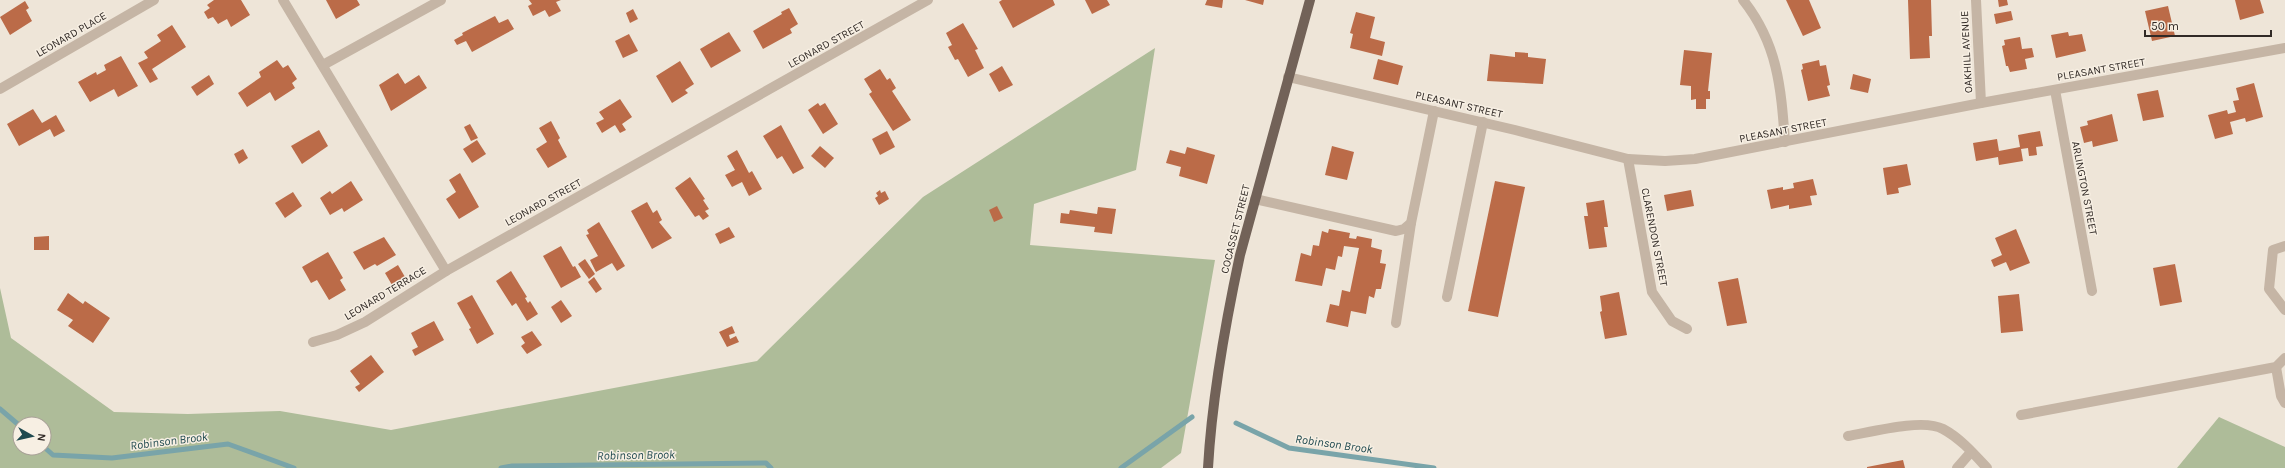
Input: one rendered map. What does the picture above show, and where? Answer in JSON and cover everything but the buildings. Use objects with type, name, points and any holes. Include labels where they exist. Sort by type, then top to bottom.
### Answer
[{"type":"main road","name":"COCASSET STREET","points":[[1208,468],[1213,407],[1224,332],[1240,255],[1310,0]]},
{"type":"street","name":"LEONARD PLACE","points":[[0,89],[154,0]]},
{"type":"street","points":[[283,0],[446,271]]},
{"type":"street","points":[[323,65],[441,0]]},
{"type":"street","name":"LEONARD STREET","points":[[446,271],[928,0]]},
{"type":"street","points":[[1744,0],[1754,13],[1767,37],[1775,60],[1780,86],[1785,142]]},
{"type":"street","name":"OAKHILL AVENUE","points":[[1976,0],[1981,103]]},
{"type":"street","name":"PLEASANT STREET","points":[[1288,77],[1483,122],[1628,159],[1665,161],[1695,159],[1981,103],[2285,48]]},
{"type":"street","name":"ARLINGTON STREET","points":[[2055,90],[2092,290]]},
{"type":"street","points":[[1396,323],[1411,223],[1434,111]]},
{"type":"street","points":[[1447,297],[1483,122]]},
{"type":"street","name":"CLARENDON STREET","points":[[1628,159],[1652,292],[1672,321],[1686,329]]},
{"type":"street","points":[[1255,199],[1396,231],[1404,229],[1411,223]]},
{"type":"street","points":[[2285,246],[2273,250],[2269,288],[2285,310]]},
{"type":"street","name":"LEONARD TERRACE","points":[[313,342],[337,334],[364,322],[446,271]]},
{"type":"street","points":[[2021,415],[2276,367],[2285,358]]},
{"type":"street","points":[[2276,367],[2281,396],[2285,403]]},
{"type":"street","points":[[1848,436],[1927,425],[1942,428],[1971,452],[1987,468]]},
{"type":"street","points":[[1957,468],[1971,452]]},
{"type":"green space","points":[[1155,48],[1136,170],[1034,204],[1030,245],[1215,260],[1181,453],[1161,468],[0,468],[0,288],[11,338],[114,412],[188,414],[280,411],[391,430],[757,361],[923,197]]},
{"type":"green space","points":[[2219,417],[2285,447],[2285,468],[2177,468]]},
{"type":"waterway","name":"Robinson Brook","points":[[0,409],[12,419]]},
{"type":"waterway","name":"Robinson Brook","points":[[1121,468],[1192,417]]},
{"type":"waterway","name":"Robinson Brook","points":[[1236,423],[1289,448],[1434,468]]},
{"type":"waterway","name":"Robinson Brook","points":[[52,454],[112,458],[228,444],[294,468]]},
{"type":"waterway","name":"Robinson Brook","points":[[501,468],[512,466],[766,463],[771,468]]}]
